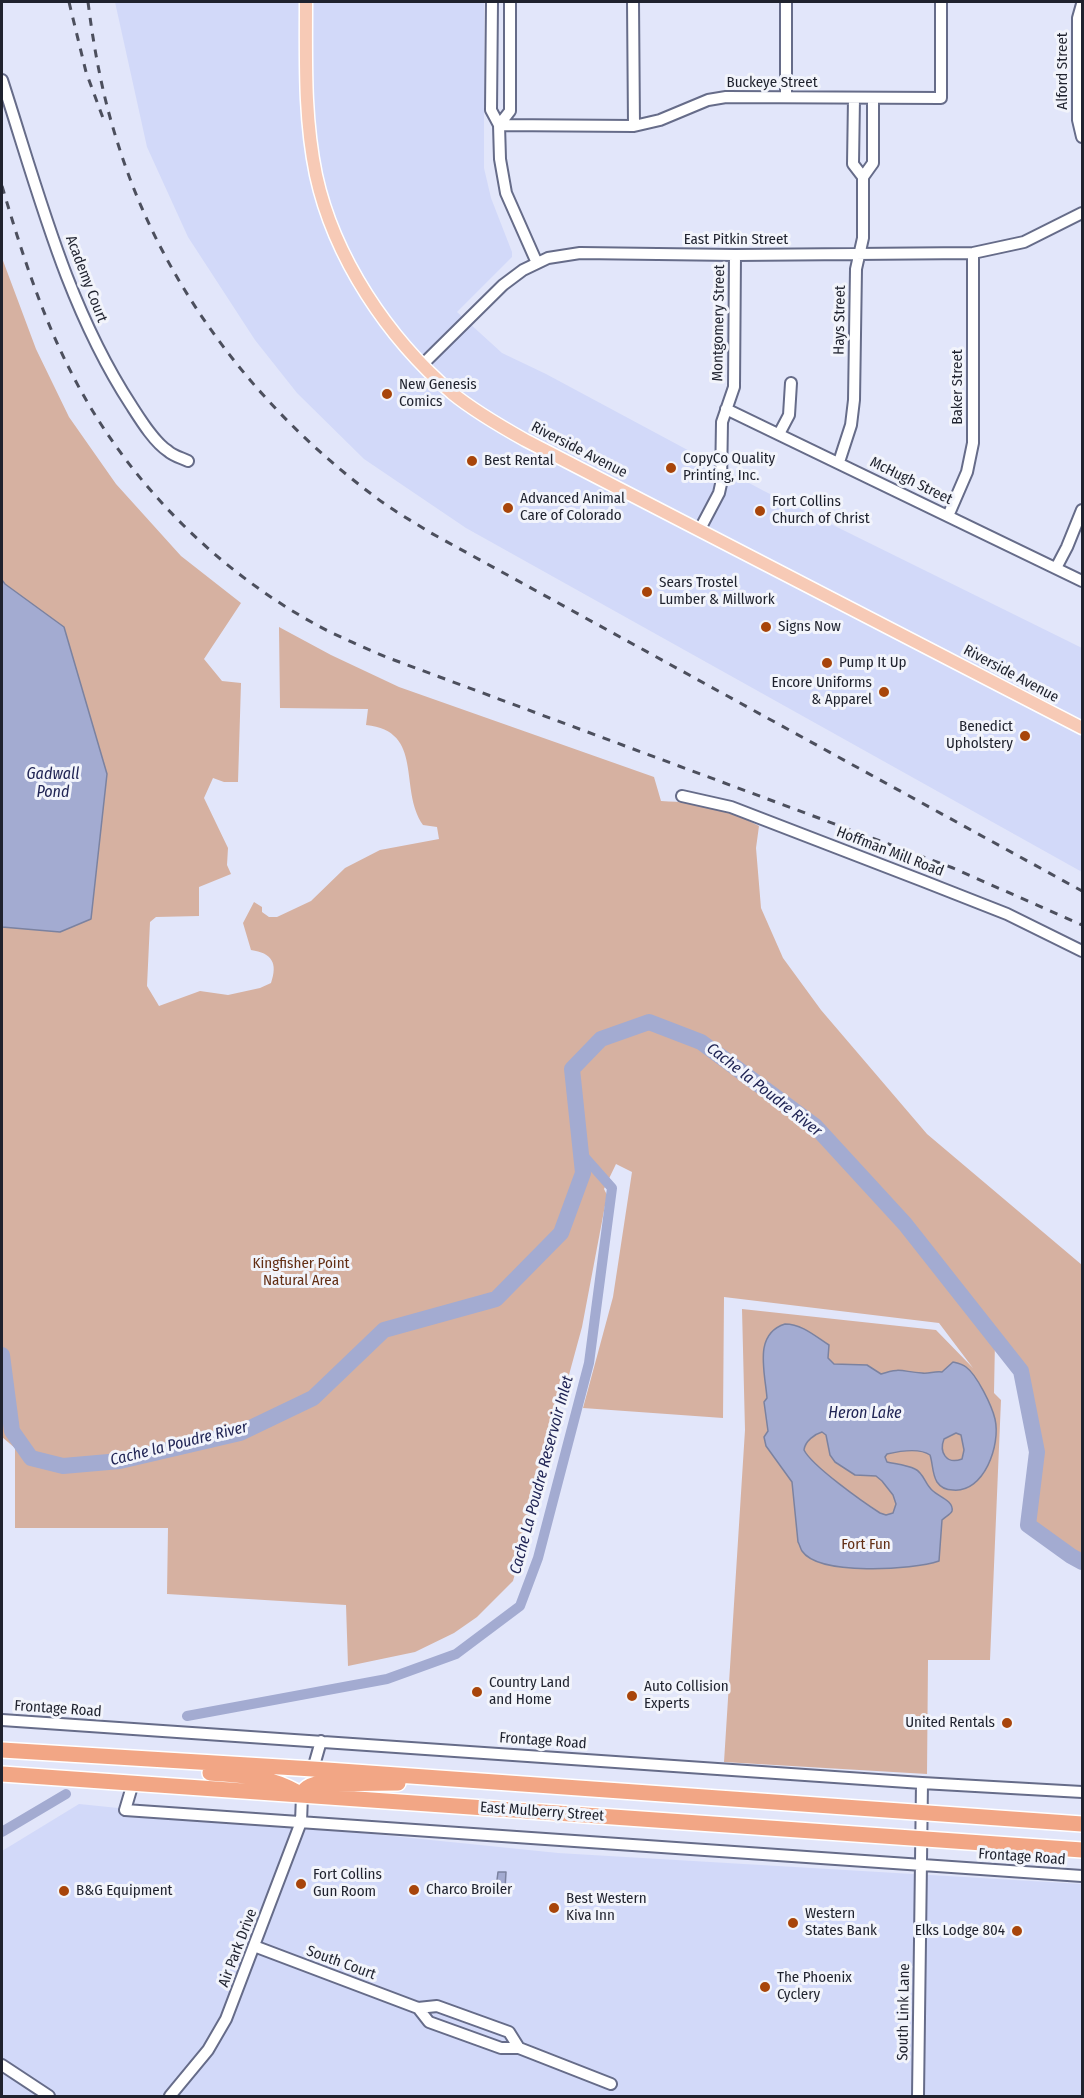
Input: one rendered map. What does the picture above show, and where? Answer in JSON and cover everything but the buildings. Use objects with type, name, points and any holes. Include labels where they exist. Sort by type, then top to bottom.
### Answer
[{"type":"highway","name":"East Mulberry Street","points":[[2,1750],[313,1769],[1083,1824]]},
{"type":"highway","points":[[2,1750],[104,1765],[264,1778],[273,1780],[302,1795],[304,1790],[316,1784],[382,1784],[449,1779]]},
{"type":"highway","name":"East Mulberry Street","points":[[2,1774],[1083,1850]]},
{"type":"main road","name":"Riverside Avenue","points":[[306,2],[306,81],[309,133],[317,178],[325,206],[359,281],[392,328],[423,364],[453,393],[494,422],[1083,728]]},
{"type":"street","points":[[492,2],[491,110],[500,125],[500,159],[506,193],[537,263]]},
{"type":"street","points":[[500,125],[510,111],[510,2]]},
{"type":"street","points":[[633,2],[634,126]]},
{"type":"street","points":[[786,2],[786,97]]},
{"type":"street","name":"Buckeye Street","points":[[500,125],[634,126],[660,120],[708,100],[726,97],[940,98],[941,2]]},
{"type":"street","name":"Alford Street","points":[[1083,4],[1078,18],[1077,120],[1083,137]]},
{"type":"street","name":"Academy Court","points":[[2,80],[77,305],[102,357],[143,423],[167,451],[188,461]]},
{"type":"street","name":"Hays Street","points":[[854,98],[853,164],[863,177]]},
{"type":"street","name":"Hays Street","points":[[839,462],[851,425],[854,400],[856,269],[863,238],[863,177],[873,163],[873,98]]},
{"type":"street","name":"East Pitkin Street","points":[[423,364],[502,285],[523,270],[548,258],[580,254],[973,253],[1024,242],[1082,214]]},
{"type":"street","name":"Baker Street","points":[[948,516],[967,472],[973,443],[973,253]]},
{"type":"street","name":"Montgomery Street","points":[[700,529],[719,493],[722,422],[734,387],[735,255]]},
{"type":"street","points":[[779,434],[789,414],[791,383]]},
{"type":"street","name":"McHugh Street","points":[[726,409],[1083,581]]},
{"type":"street","points":[[1056,568],[1083,510]]},
{"type":"street","name":"Hoffman Mill Road","points":[[682,796],[731,807],[923,880],[1007,914],[1083,951]]},
{"type":"street","name":"Frontage Road","points":[[2,1720],[1083,1792]]},
{"type":"street","points":[[313,1769],[321,1741]]},
{"type":"street","name":"Frontage Road","points":[[133,1783],[125,1810],[1083,1876]]},
{"type":"street","name":"South Link Lane","points":[[918,2097],[922,1783]]},
{"type":"street","name":"Air Park Drive","points":[[170,2097],[208,2050],[230,2012],[301,1822],[302,1795]]},
{"type":"street","name":"South Court","points":[[254,1946],[418,2008],[437,2006],[509,2032],[519,2048]]},
{"type":"street","name":"South Court","points":[[418,2008],[429,2022],[501,2048],[519,2048],[611,2084]]},
{"type":"street","points":[[2,2065],[49,2097]]},
{"type":"shaded area","points":[[115,2],[484,2],[484,168],[491,198],[512,257],[457,312],[502,353],[546,374],[764,491],[1082,648],[1082,872],[466,528],[364,459],[297,393],[255,340],[188,237],[147,147]]},
{"type":"shaded area","points":[[79,1804],[558,1853],[1082,1884],[1082,2096],[2,2096],[2,1851]]},
{"type":"green space","name":"Kingfisher Point Natural Area","points":[[2,258],[36,349],[69,417],[116,484],[181,556],[241,603],[204,659],[222,681],[241,683],[238,782],[224,782],[213,778],[204,798],[228,848],[227,865],[231,874],[199,887],[199,916],[156,917],[150,922],[147,986],[159,1006],[200,991],[228,995],[260,988],[271,983],[274,970],[271,960],[258,951],[251,950],[243,923],[254,902],[262,907],[262,912],[269,917],[277,917],[311,901],[345,868],[380,850],[439,839],[437,827],[423,825],[416,811],[403,750],[396,738],[384,730],[366,725],[368,709],[280,708],[279,627],[399,687],[654,777],[661,801],[712,807],[759,826],[756,848],[761,908],[783,958],[821,1010],[927,1134],[1082,1265],[1082,1562],[1028,1525],[1037,1452],[1021,1371],[995,1340],[994,1393],[1001,1400],[990,1660],[928,1660],[927,1774],[724,1762],[745,1430],[742,1309],[936,1330],[973,1368],[939,1323],[724,1297],[723,1418],[583,1408],[613,1297],[632,1172],[616,1164],[604,1189],[607,1195],[582,1327],[513,1581],[477,1617],[454,1633],[415,1652],[348,1666],[346,1605],[167,1594],[168,1528],[15,1528],[15,1448],[2,1437]]},
{"type":"water","name":"Gadwall Pond","points":[[2,580],[64,627],[107,774],[91,919],[60,932],[2,927]]},
{"type":"water","name":"Heron Lake","points":[[785,1324],[808,1331],[829,1345],[828,1358],[834,1364],[867,1365],[881,1374],[898,1370],[942,1372],[953,1362],[966,1367],[975,1377],[991,1407],[996,1430],[993,1454],[981,1476],[973,1484],[964,1489],[950,1490],[942,1487],[935,1479],[930,1455],[926,1453],[904,1451],[887,1454],[885,1457],[887,1462],[909,1466],[918,1471],[935,1493],[951,1504],[952,1511],[942,1520],[939,1561],[909,1567],[846,1568],[812,1559],[802,1551],[798,1542],[792,1482],[766,1446],[764,1437],[768,1431],[764,1402],[767,1398],[763,1355],[768,1336]],"holes":[[[822,1432],[826,1435],[830,1455],[835,1462],[855,1475],[876,1476],[882,1481],[893,1495],[896,1504],[893,1513],[886,1515],[872,1508],[809,1457],[804,1450],[806,1444],[813,1436]],[[956,1433],[961,1435],[964,1450],[962,1459],[952,1460],[945,1456],[942,1448],[944,1439]]]},
{"type":"water","points":[[498,1872],[506,1872],[505,1889],[496,1888]]},
{"type":"waterway","name":"Cache la Poudre River","points":[[2,1355],[12,1431],[31,1458],[63,1466],[120,1461],[240,1433],[313,1398],[384,1330],[496,1299],[561,1233],[583,1173],[572,1069],[601,1039],[649,1022],[701,1042],[815,1126],[905,1224],[1021,1371],[1037,1452],[1028,1525],[1082,1562]]},
{"type":"waterway","name":"Cache La Poudre Reservoir Inlet","points":[[187,1716],[387,1679],[456,1654],[520,1606],[538,1558],[589,1363],[612,1188],[581,1153]]},
{"type":"waterway","name":"Cache La Poudre Reservoir Inlet","points":[[2,1832],[66,1794]]},
{"type":"railway","points":[[69,2],[86,72],[103,118]]},
{"type":"railway","points":[[88,2],[100,74],[118,144],[137,196],[160,246],[187,294],[218,340],[290,424],[331,461],[381,501],[431,533],[1082,891]]},
{"type":"railway","points":[[2,186],[41,305],[72,374],[94,414],[120,452],[180,522],[214,554],[250,582],[288,608],[328,631],[386,657],[953,868],[1082,925]]},
{"type":"place","name":"New Genesis Comics","points":[[387,394]]},
{"type":"place","name":"Best Rental","points":[[472,461]]},
{"type":"place","name":"CopyCo Quality Printing, Inc.","points":[[671,468]]},
{"type":"place","name":"Advanced Animal Care of Colorado","points":[[508,508]]},
{"type":"place","name":"Fort Collins Church of Christ","points":[[760,511]]},
{"type":"place","name":"Sears Trostel Lumber & Millwork","points":[[647,592]]},
{"type":"place","name":"Signs Now","points":[[766,627]]},
{"type":"place","name":"Pump It Up","points":[[827,663]]},
{"type":"place","name":"Encore Uniforms & Apparel","points":[[884,692]]},
{"type":"place","name":"Benedict Upholstery","points":[[1025,736]]},
{"type":"place","name":"Country Land and Home","points":[[477,1692]]},
{"type":"place","name":"Auto Collision Experts","points":[[632,1696]]},
{"type":"place","name":"United Rentals","points":[[1007,1723]]},
{"type":"place","name":"Fort Collins Gun Room","points":[[301,1884]]},
{"type":"place","name":"Charco Broiler","points":[[414,1890]]},
{"type":"place","name":"B&G Equipment","points":[[64,1891]]},
{"type":"place","name":"Best Western Kiva Inn","points":[[554,1908]]},
{"type":"place","name":"Western States Bank","points":[[793,1923]]},
{"type":"place","name":"Elks Lodge 804","points":[[1017,1931]]},
{"type":"place","name":"The Phoenix Cyclery","points":[[765,1987]]},
{"type":"park label","name":"Fort Fun","points":[[866,1545]]}]
